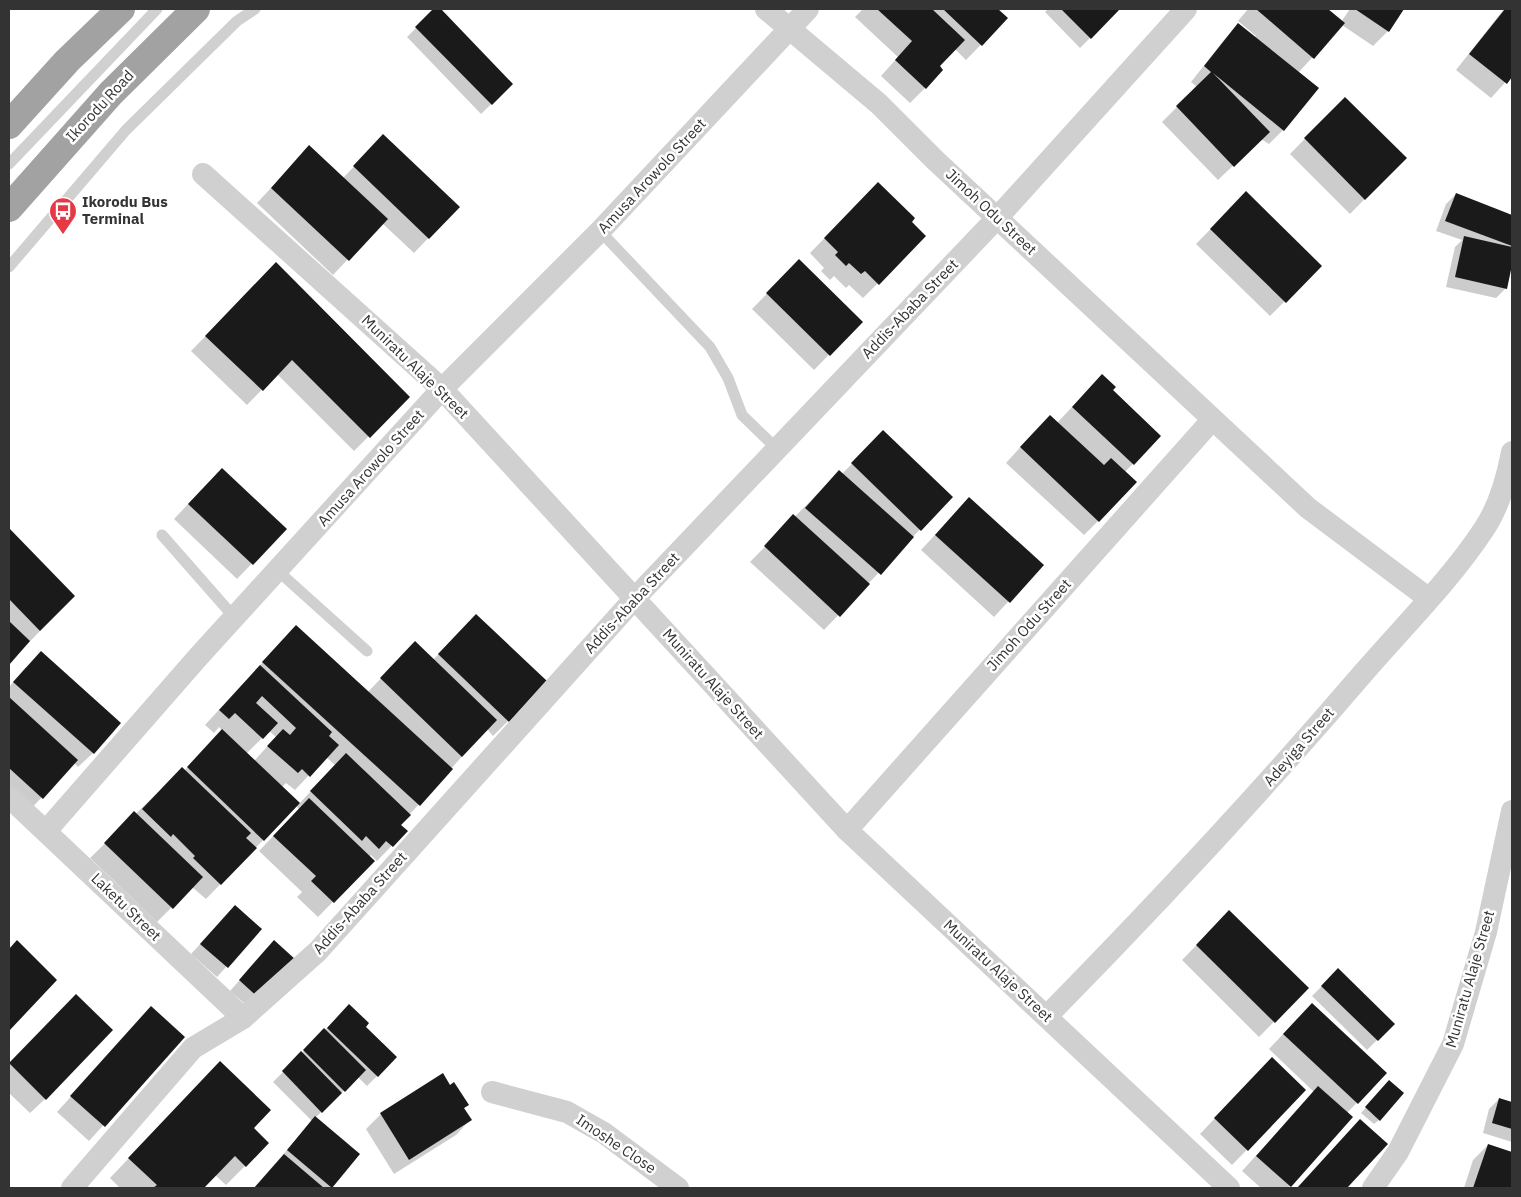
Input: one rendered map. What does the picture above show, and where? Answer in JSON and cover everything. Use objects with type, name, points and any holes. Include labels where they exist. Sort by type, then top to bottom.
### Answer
[{"type":"highway","points":[[9,125],[67,61],[121,9]]},
{"type":"highway","name":"Ikorodu Road","points":[[9,208],[111,93],[196,9]]},
{"type":"street","name":"Jimoh Odu Street","points":[[766,9],[879,104],[935,160],[998,216],[1212,420],[1308,508],[1428,598]]},
{"type":"street","name":"Amusa Arowolo Street","points":[[46,831],[234,617],[278,571],[442,389],[600,231],[808,9]]},
{"type":"street","name":"Addis-Ababa Street","points":[[72,1188],[193,1048],[243,1018],[318,951],[635,598],[998,216],[1186,9]]},
{"type":"street","name":"Muniratu Alaje Street","points":[[203,174],[442,389],[847,830],[1229,1188]]},
{"type":"street","name":"Jimoh Odu Street","points":[[847,830],[1212,420]]},
{"type":"street","name":"Adeyiga Street","points":[[1047,1016],[1162,898],[1285,764],[1459,564],[1485,528],[1507,478],[1512,452]]},
{"type":"street","name":"Laketu Street","points":[[9,797],[243,1018]]},
{"type":"street","name":"Muniratu Alaje Street","points":[[1372,1188],[1398,1152],[1453,1044],[1486,932],[1512,811]]},
{"type":"street","name":"Imoshe Close","points":[[492,1092],[566,1112],[604,1133],[678,1188]]},
{"type":"lane","points":[[9,164],[157,9]]},
{"type":"lane","points":[[9,267],[126,130],[237,21],[255,9]]},
{"type":"lane","points":[[600,231],[710,347],[728,378],[742,414],[777,450]]},
{"type":"lane","points":[[162,535],[234,617]]},
{"type":"lane","points":[[278,571],[367,650]]},
{"type":"building","points":[[433,9],[441,9],[513,84],[492,105],[415,27]]},
{"type":"building","points":[[877,9],[932,9],[965,40],[940,66],[943,70],[926,89],[895,60],[912,41]]},
{"type":"building","points":[[943,9],[998,9],[1008,18],[982,46]]},
{"type":"building","points":[[1061,9],[1120,9],[1091,39]]},
{"type":"building","points":[[1256,9],[1328,9],[1345,23],[1314,59]]},
{"type":"building","points":[[1355,9],[1404,9],[1389,32]]},
{"type":"building","points":[[1505,9],[1512,9],[1512,77],[1507,84],[1469,54]]},
{"type":"building","points":[[1238,23],[1319,88],[1284,131],[1213,73],[1270,132],[1234,167],[1176,106],[1211,72],[1204,66]]},
{"type":"building","points":[[1345,97],[1407,158],[1365,200],[1304,138]]},
{"type":"building","points":[[383,134],[460,207],[429,239],[353,166]]},
{"type":"building","points":[[309,145],[388,219],[349,261],[271,188]]},
{"type":"building","points":[[878,182],[915,218],[912,222],[926,236],[879,285],[865,271],[861,274],[849,263],[846,266],[835,255],[838,252],[824,238]]},
{"type":"building","points":[[1246,191],[1322,266],[1286,303],[1210,229]]},
{"type":"building","points":[[1456,193],[1512,215],[1512,246],[1445,221]]},
{"type":"building","points":[[1464,236],[1512,247],[1512,265],[1507,289],[1455,277]]},
{"type":"building","points":[[799,259],[863,322],[830,356],[766,293]]},
{"type":"building","points":[[276,262],[410,397],[370,438],[292,360],[263,391],[205,336]]},
{"type":"building","points":[[1102,374],[1116,387],[1113,390],[1161,436],[1134,465],[1072,407]]},
{"type":"building","points":[[1050,415],[1104,465],[1111,458],[1137,482],[1099,522],[1020,447]]},
{"type":"building","points":[[883,430],[953,497],[921,531],[851,463]]},
{"type":"building","points":[[222,468],[287,529],[253,565],[188,504]]},
{"type":"building","points":[[839,470],[914,537],[881,575],[805,508]]},
{"type":"building","points":[[969,497],[1044,565],[1010,603],[935,535]]},
{"type":"building","points":[[793,514],[870,584],[840,617],[764,546]]},
{"type":"building","points":[[9,528],[75,596],[40,631],[9,599]]},
{"type":"building","points":[[476,614],[547,681],[509,722],[438,654]]},
{"type":"building","points":[[9,621],[30,641],[9,665]]},
{"type":"building","points":[[296,625],[453,769],[420,806],[262,662]]},
{"type":"building","points":[[415,641],[497,720],[462,757],[380,678]]},
{"type":"building","points":[[41,651],[121,723],[94,754],[13,682]]},
{"type":"building","points":[[260,665],[332,732],[329,736],[339,745],[310,777],[302,769],[298,773],[267,746],[283,729],[290,735],[296,728],[262,696],[256,703],[278,723],[263,739],[235,713],[229,719],[219,710]]},
{"type":"building","points":[[9,697],[78,760],[43,799],[9,768]]},
{"type":"building","points":[[222,729],[300,803],[264,841],[187,767]]},
{"type":"building","points":[[346,753],[411,815],[401,825],[408,831],[393,847],[386,841],[379,849],[366,836],[362,841],[310,791]]},
{"type":"building","points":[[182,767],[251,833],[246,838],[257,848],[221,885],[193,858],[195,856],[173,834],[171,837],[142,809]]},
{"type":"building","points":[[309,798],[375,861],[334,903],[311,881],[316,876],[273,836]]},
{"type":"building","points":[[134,811],[203,877],[173,909],[104,843]]},
{"type":"building","points":[[235,905],[262,929],[228,968],[200,944]]},
{"type":"building","points":[[1229,910],[1309,988],[1275,1023],[1196,945]]},
{"type":"building","points":[[17,940],[57,980],[9,1031],[9,949]]},
{"type":"building","points":[[274,940],[296,960],[261,1000],[239,980]]},
{"type":"building","points":[[1338,968],[1395,1024],[1378,1041],[1321,986]]},
{"type":"building","points":[[76,994],[113,1030],[46,1100],[9,1063]]},
{"type":"building","points":[[1312,1003],[1387,1073],[1358,1104],[1283,1034]]},
{"type":"building","points":[[349,1004],[369,1023],[366,1027],[397,1057],[378,1077],[327,1028]]},
{"type":"building","points":[[151,1006],[185,1037],[105,1127],[70,1096]]},
{"type":"building","points":[[324,1028],[366,1070],[345,1092],[303,1050]]},
{"type":"building","points":[[301,1051],[342,1093],[322,1113],[282,1071]]},
{"type":"building","points":[[1272,1057],[1306,1090],[1248,1151],[1214,1118]]},
{"type":"building","points":[[220,1061],[271,1110],[254,1128],[269,1143],[246,1167],[235,1156],[204,1188],[153,1188],[157,1185],[128,1158]]},
{"type":"building","points":[[443,1073],[450,1085],[454,1082],[469,1105],[464,1108],[472,1120],[409,1160],[380,1113]]},
{"type":"building","points":[[1389,1080],[1404,1093],[1380,1121],[1365,1107]]},
{"type":"building","points":[[1318,1086],[1353,1117],[1291,1187],[1256,1156]]},
{"type":"building","points":[[1499,1098],[1512,1102],[1512,1129],[1492,1123]]},
{"type":"building","points":[[315,1116],[360,1154],[332,1188],[287,1150]]},
{"type":"building","points":[[1360,1119],[1388,1144],[1347,1188],[1297,1188]]},
{"type":"building","points":[[1488,1144],[1512,1152],[1512,1188],[1473,1188]]},
{"type":"building","points":[[284,1154],[324,1188],[254,1188]]},
{"type":"place","name":"Ikorodu Bus Terminal","points":[[63,235]]}]
